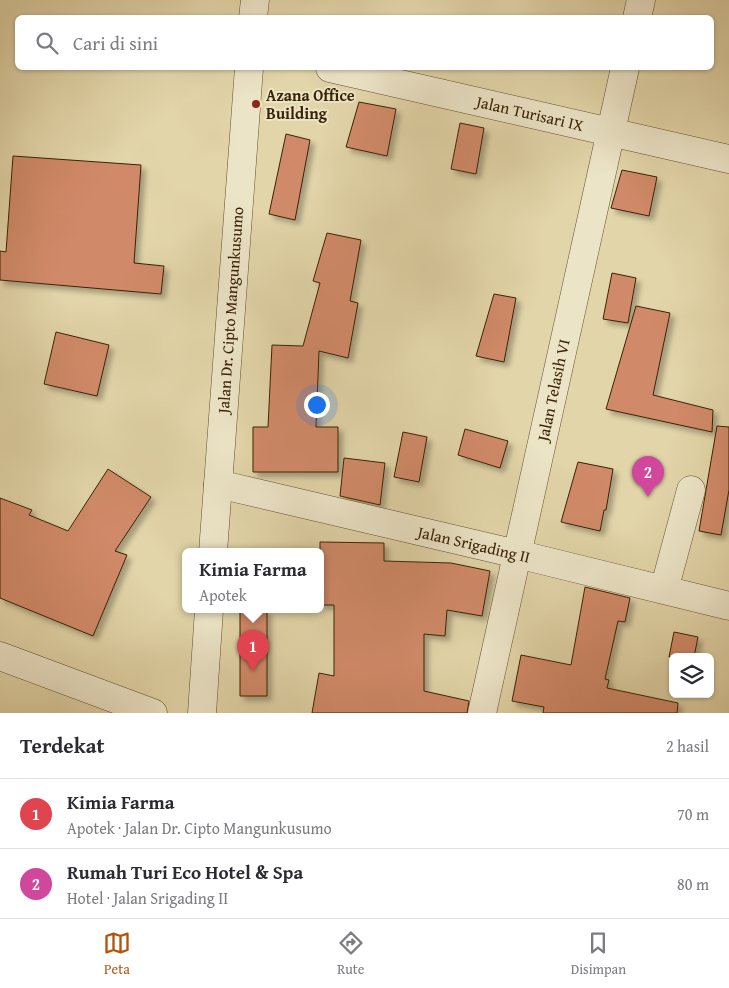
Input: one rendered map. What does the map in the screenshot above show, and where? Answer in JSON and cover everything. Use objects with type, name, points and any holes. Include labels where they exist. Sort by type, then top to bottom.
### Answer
[{"type":"street","points":[[254,15],[255,0]]},
{"type":"street","points":[[638,15],[641,0]]},
{"type":"street","name":"Jalan Dr. Cipto Mangunkusumo","points":[[213,548],[249,70]]},
{"type":"street","name":"Jalan Turisari IX","points":[[339,70],[729,159]]},
{"type":"street","name":"Jalan Telasih VI","points":[[482,713],[625,70]]},
{"type":"street","name":"Jalan Srigading II","points":[[218,484],[729,606]]},
{"type":"street","points":[[664,590],[691,490]]},
{"type":"street","points":[[202,713],[209,613]]},
{"type":"street","points":[[0,656],[153,713]]},
{"type":"building","points":[[359,102],[396,109],[387,156],[346,147]]},
{"type":"building","points":[[460,123],[484,128],[476,174],[451,169]]},
{"type":"building","points":[[286,134],[310,140],[295,220],[269,214]]},
{"type":"building","points":[[13,156],[141,165],[134,263],[164,266],[161,294],[0,280],[0,251],[6,252]]},
{"type":"building","points":[[622,170],[657,177],[649,216],[611,208]]},
{"type":"building","points":[[327,233],[361,240],[350,301],[358,303],[348,358],[319,351],[316,427],[338,427],[338,472],[253,472],[253,427],[268,427],[272,345],[303,346],[320,283],[313,281]]},
{"type":"building","points":[[612,273],[636,278],[628,323],[603,319]]},
{"type":"building","points":[[494,294],[516,298],[504,362],[476,356]]},
{"type":"building","points":[[636,306],[670,313],[653,395],[713,410],[712,432],[606,409]]},
{"type":"building","points":[[56,332],[109,345],[97,396],[44,384]]},
{"type":"building","points":[[717,426],[729,427],[729,490],[721,535],[699,531]]},
{"type":"building","points":[[465,429],[508,441],[500,468],[458,455]]},
{"type":"building","points":[[403,432],[427,437],[419,482],[394,477]]},
{"type":"building","points":[[344,458],[385,463],[380,505],[340,496]]},
{"type":"building","points":[[578,462],[613,469],[606,510],[604,510],[600,531],[561,522]]},
{"type":"building","points":[[108,469],[151,497],[115,551],[127,555],[93,636],[0,598],[0,498],[32,510],[29,515],[68,531]]},
{"type":"building","points":[[320,542],[384,543],[384,561],[451,563],[490,571],[482,616],[447,610],[445,636],[424,634],[424,691],[469,701],[467,713],[312,713],[319,673],[334,676],[334,605],[324,605],[324,548],[320,548]]},
{"type":"building","points":[[585,587],[630,598],[625,622],[618,621],[605,679],[609,680],[607,688],[678,703],[677,713],[543,713],[544,707],[512,701],[521,655],[571,665]]},
{"type":"building","points":[[240,613],[267,613],[267,696],[240,696]]},
{"type":"building","points":[[674,632],[698,637],[695,653],[670,653]]},
{"type":"place","name":"Azana Office Building","points":[[256,104]]},
{"type":"place","name":"Rumah Turi Eco Hotel & Spa","points":[[648,497]]},
{"type":"place","name":"Kimia Farma","points":[[253,671]]}]
